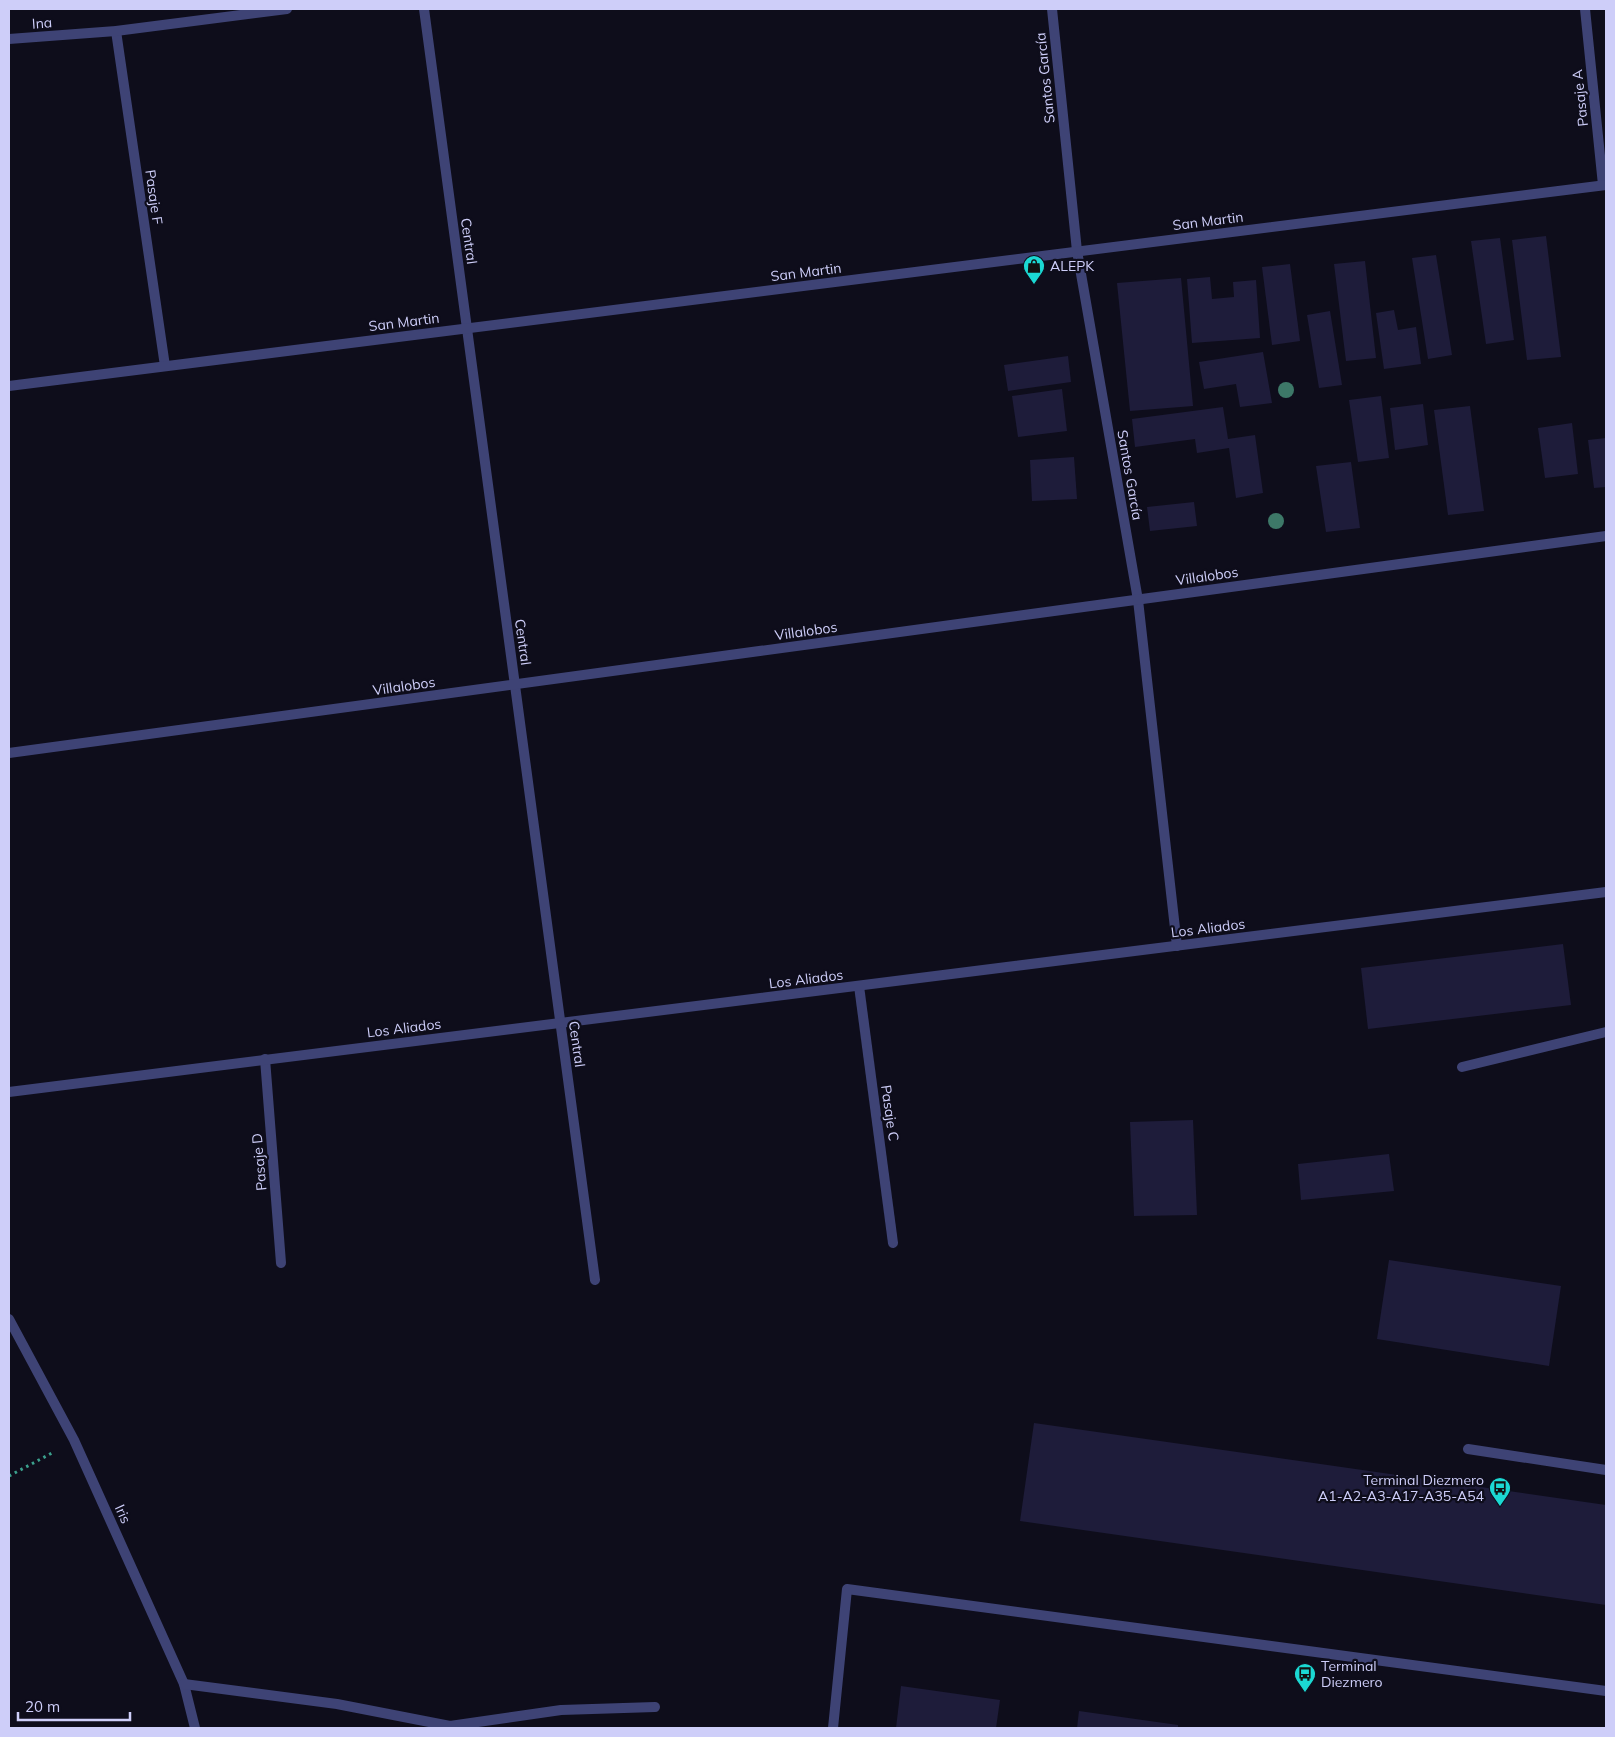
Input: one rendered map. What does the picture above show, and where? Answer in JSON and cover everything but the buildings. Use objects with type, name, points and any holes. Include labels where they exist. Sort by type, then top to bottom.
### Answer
[{"type":"street","name":"Ina","points":[[9,40],[116,31],[286,9]]},
{"type":"street","name":"Central","points":[[424,9],[595,1280]]},
{"type":"street","name":"Santos García","points":[[1052,9],[1076,252],[1138,600],[1177,946]]},
{"type":"street","name":"Pasaje A","points":[[1585,9],[1605,185]]},
{"type":"street","name":"Pasaje F","points":[[116,31],[165,366]]},
{"type":"street","name":"San Martin","points":[[9,386],[1605,185]]},
{"type":"street","name":"Villalobos","points":[[9,753],[1606,536]]},
{"type":"street","name":"Los Aliados","points":[[9,1092],[1606,892]]},
{"type":"street","name":"Pasaje C","points":[[859,986],[893,1243]]},
{"type":"street","points":[[1462,1066],[1606,1032]]},
{"type":"street","name":"Pasaje D","points":[[265,1060],[281,1263]]},
{"type":"street","name":"Iris","points":[[9,1319],[74,1440],[184,1684],[195,1728]]},
{"type":"street","points":[[1468,1448],[1606,1470]]},
{"type":"street","points":[[833,1728],[847,1589],[1606,1691]]},
{"type":"street","points":[[184,1684],[338,1704],[450,1726],[561,1710],[655,1707]]},
{"type":"path","points":[[9,1476],[74,1440]]},
{"type":"place","name":"ALEPK","points":[[1034,285]]},
{"type":"place","name":"Terminal Diezmero A1-A2-A3-A17-A35-A54","points":[[1500,1507]]},
{"type":"place","name":"Terminal Diezmero","points":[[1305,1693]]}]
